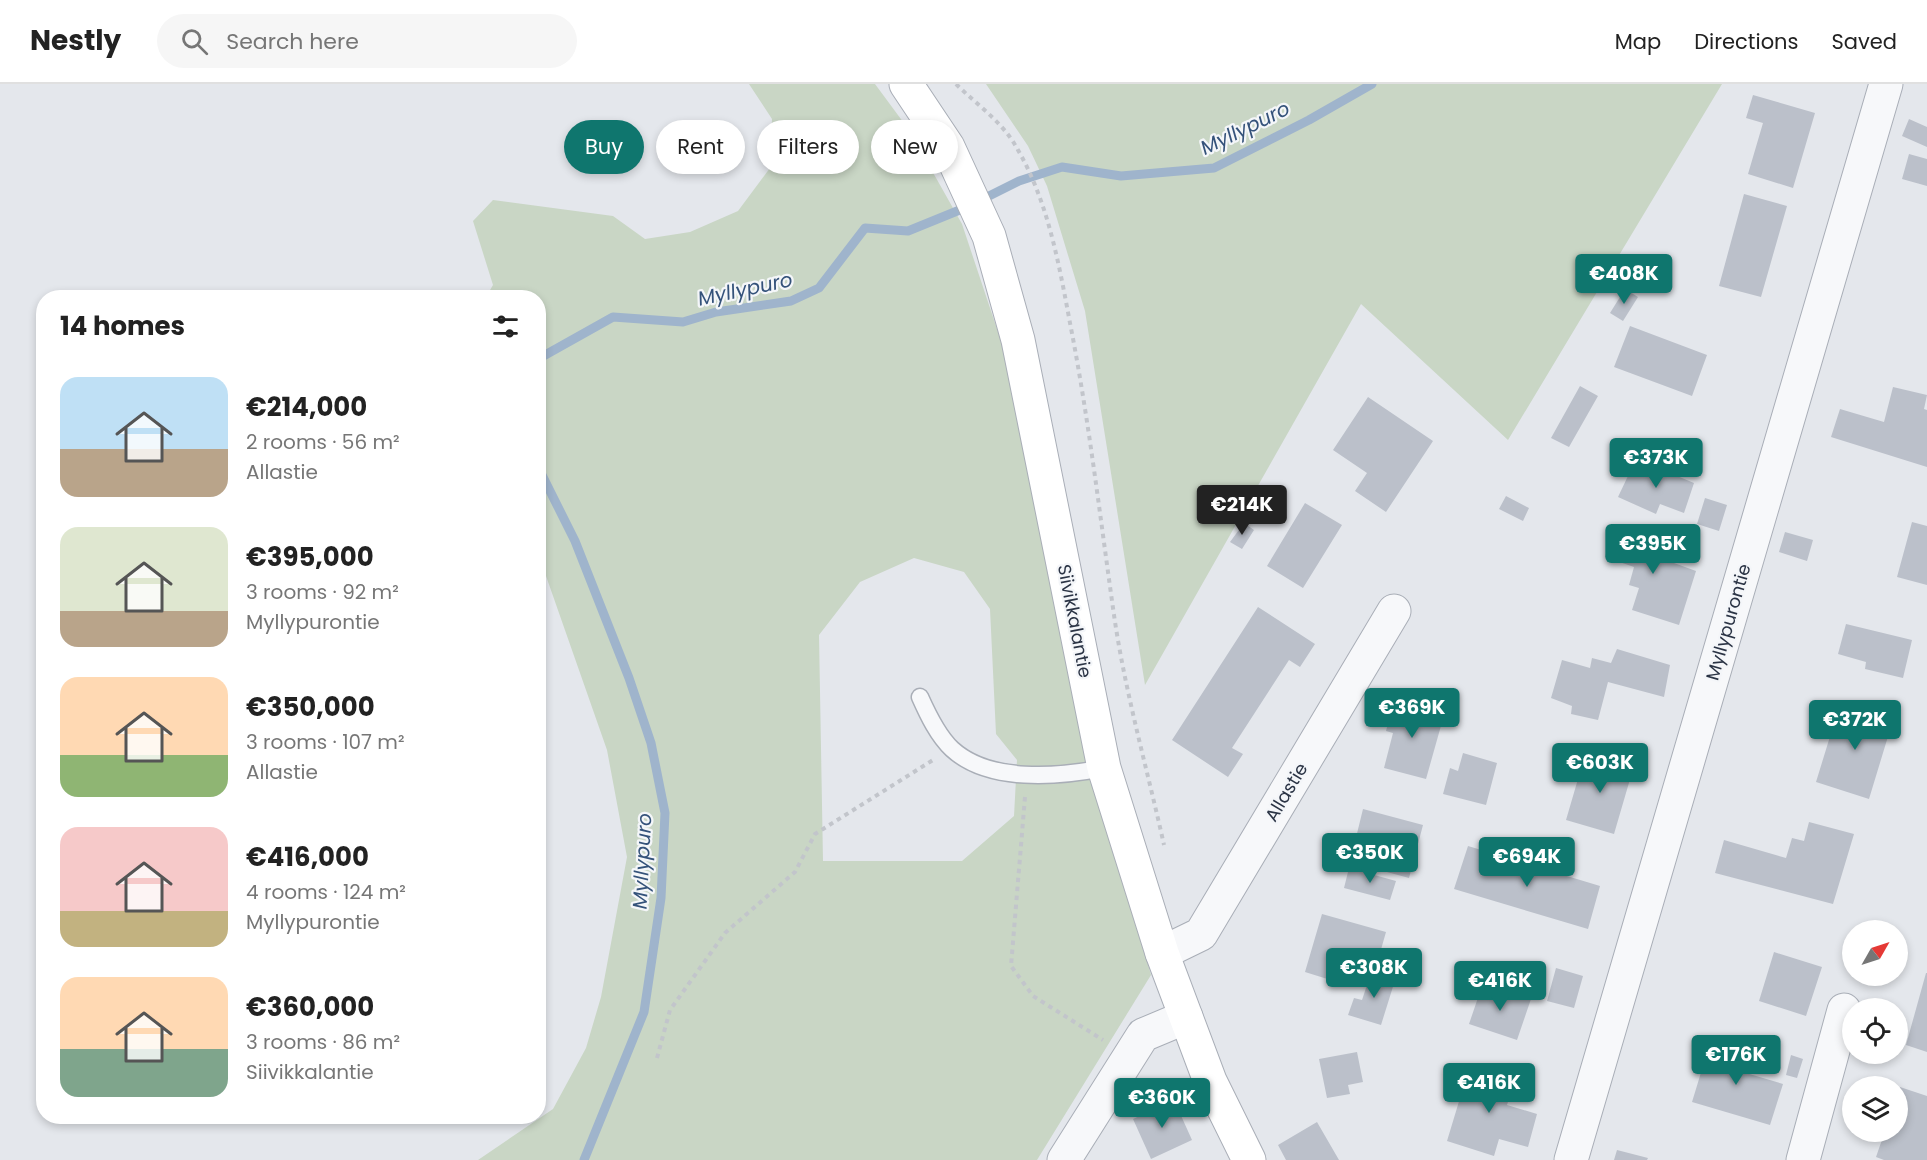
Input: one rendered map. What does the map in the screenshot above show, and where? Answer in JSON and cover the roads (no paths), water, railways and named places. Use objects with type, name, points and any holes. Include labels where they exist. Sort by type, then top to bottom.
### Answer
[{"type":"main road","name":"Siivikkalantie","points":[[906,84],[948,147],[989,236],[1018,339],[1104,768],[1162,953],[1210,1080],[1249,1160]]},
{"type":"street","name":"Myllypurontie","points":[[1570,1160],[1886,84]]},
{"type":"street","name":"Allastie","points":[[1162,953],[1201,934],[1394,611]]},
{"type":"street","points":[[1064,1160],[1143,1035],[1186,1017]]},
{"type":"street","points":[[1803,1160],[1842,1017]]},
{"type":"lane","points":[[920,697],[930,718],[951,749],[978,766],[1027,775],[1069,775],[1104,768]]},
{"type":"waterway","name":"Myllypuro","points":[[546,355],[613,317],[683,322],[716,312],[791,301],[819,288],[865,228],[908,231],[967,207],[1019,181],[1062,167],[1121,176],[1214,168],[1309,120],[1372,84]]},
{"type":"waterway","name":"Myllypuro","points":[[546,483],[575,541],[629,678],[651,743],[665,813],[661,898],[644,1012],[584,1160]]}]
